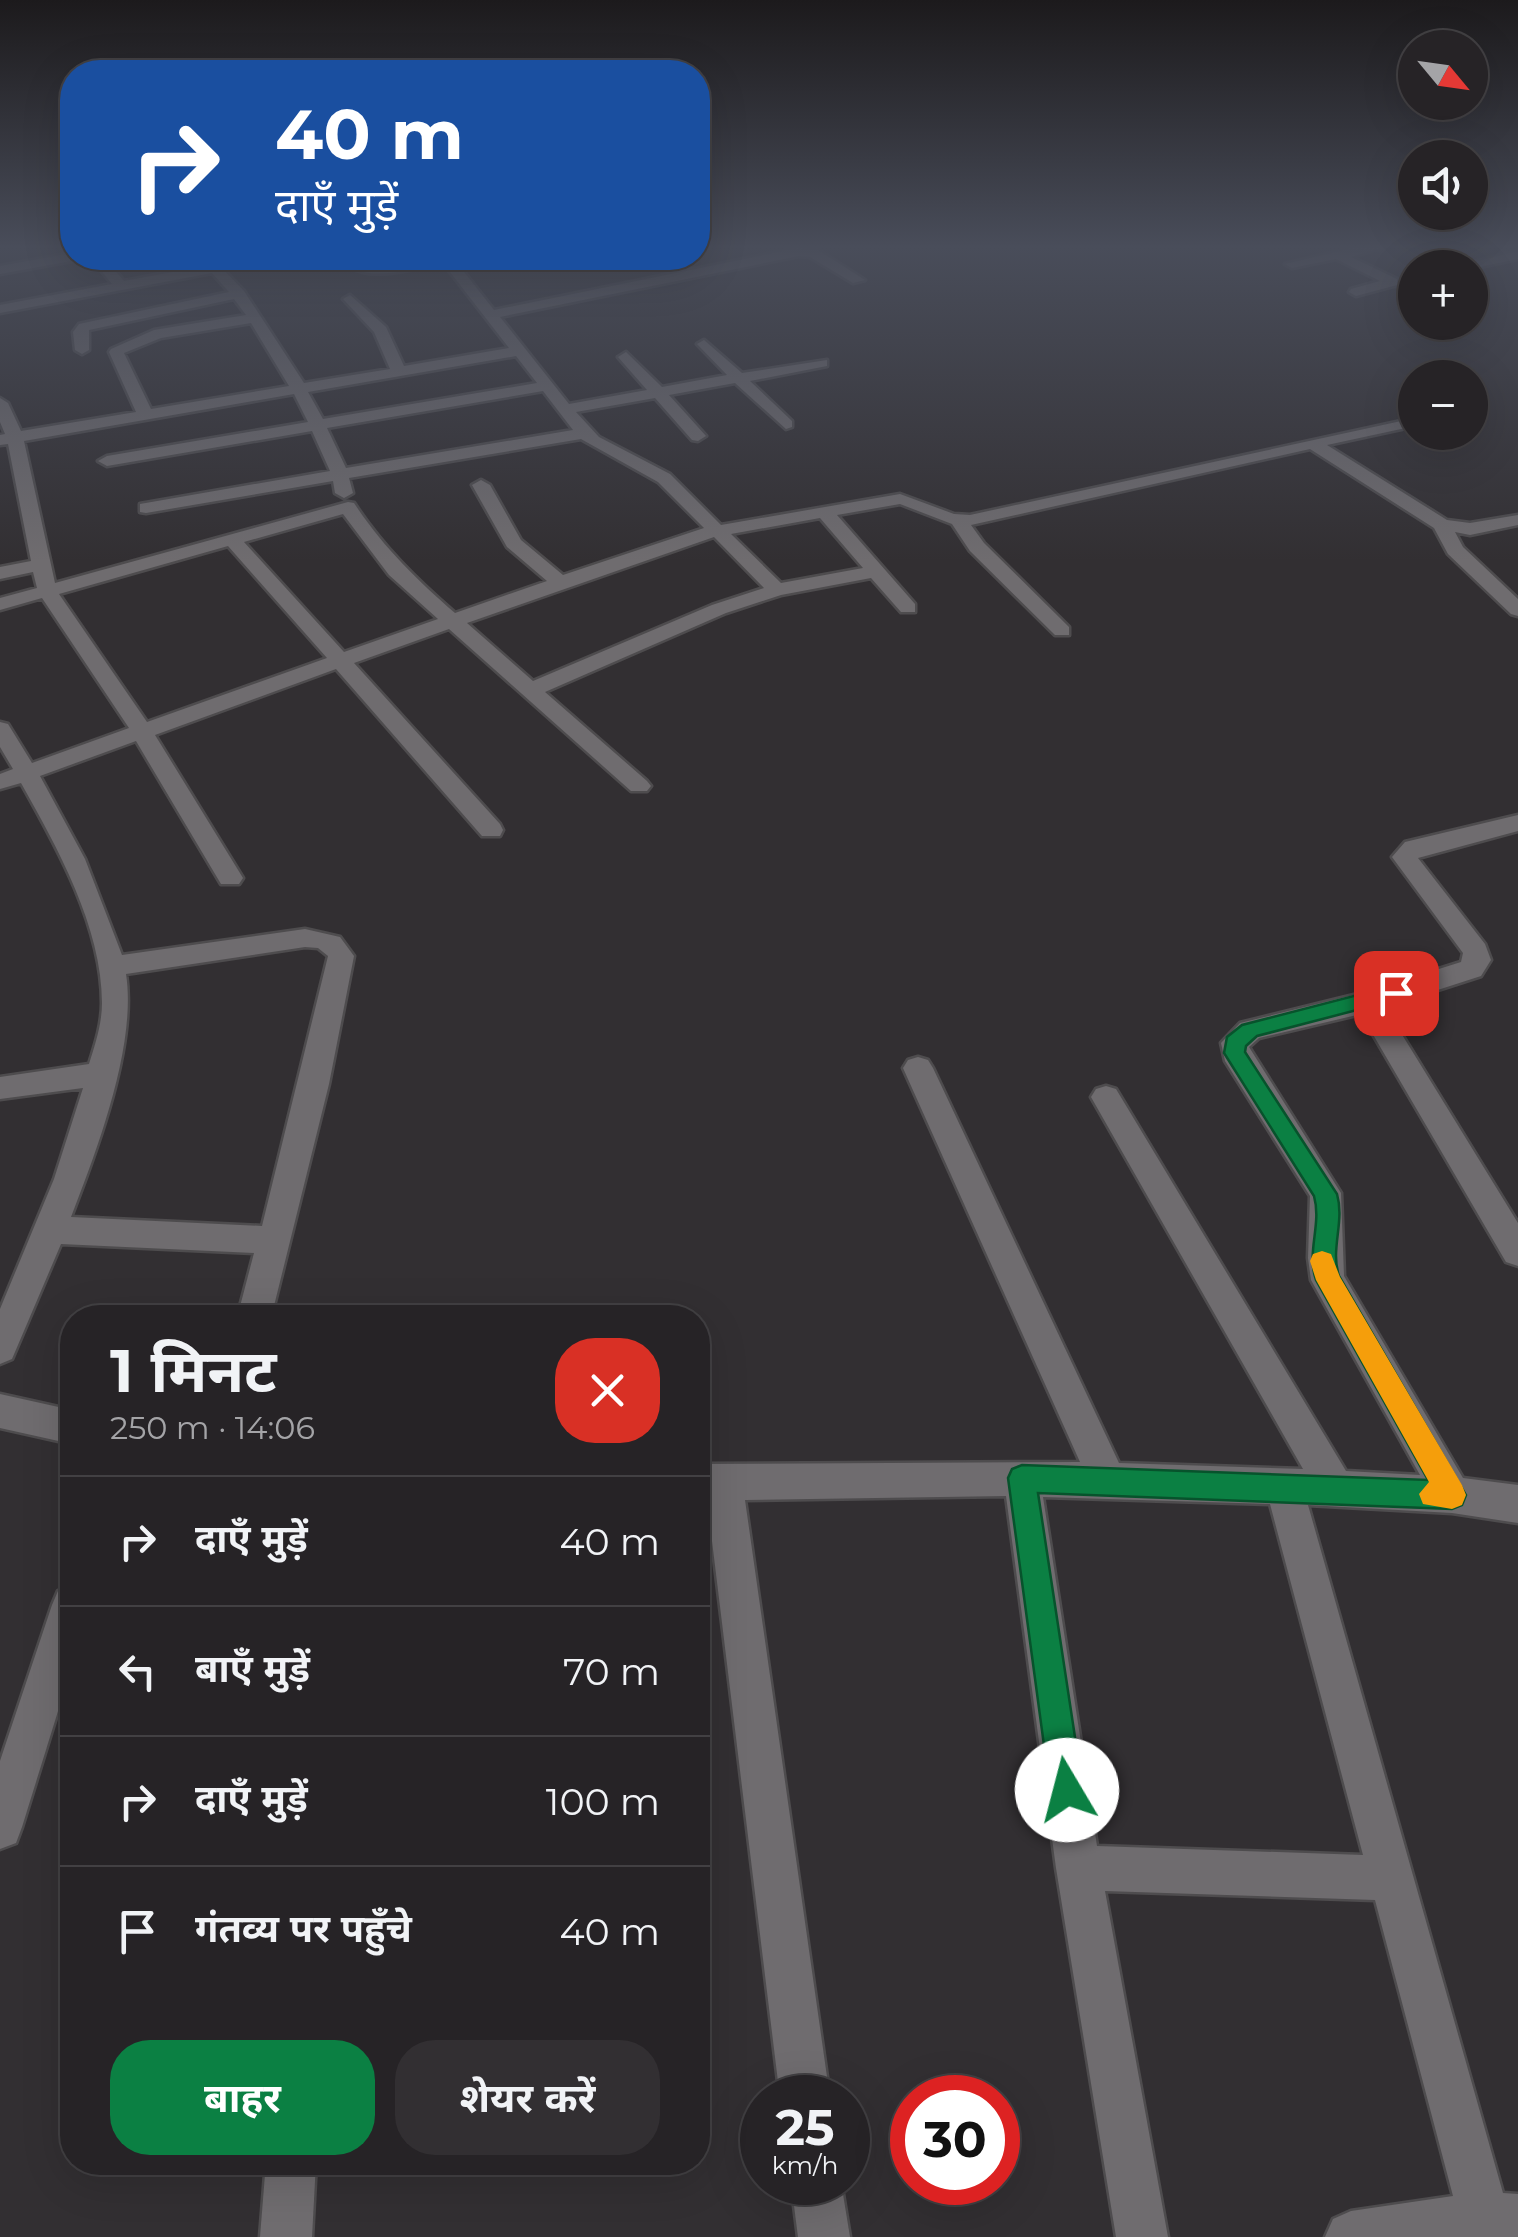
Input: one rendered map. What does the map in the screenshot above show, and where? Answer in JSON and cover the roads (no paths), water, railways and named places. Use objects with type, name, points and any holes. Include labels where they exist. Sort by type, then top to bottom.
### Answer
[{"type":"street","points":[[116,352],[144,414]]},
{"type":"street","points":[[275,352],[318,425],[340,474],[348,506],[368,539],[396,571],[528,691],[640,786]]},
{"type":"street","points":[[388,352],[398,387]]},
{"type":"street","points":[[107,462],[318,425],[398,387],[512,352]]},
{"type":"street","points":[[522,352],[584,433],[598,446],[650,467],[777,590]]},
{"type":"street","points":[[712,352],[786,424]]},
{"type":"street","points":[[626,357],[698,436]]},
{"type":"street","points":[[566,409],[822,363]]},
{"type":"street","points":[[8,439],[296,386],[548,386]]},
{"type":"street","points":[[0,403],[20,501],[42,564],[46,591],[142,730],[230,878]]},
{"type":"street","points":[[0,782],[341,658],[716,531],[900,500],[913,501],[946,520],[959,521],[1398,425]]},
{"type":"street","points":[[146,508],[584,433]]},
{"type":"street","points":[[1313,444],[1442,525],[1470,529],[1518,520]]},
{"type":"street","points":[[482,485],[514,542],[561,583]]},
{"type":"street","points":[[0,604],[348,506]]},
{"type":"street","points":[[825,514],[908,608]]},
{"type":"street","points":[[959,521],[978,548],[1062,631]]},
{"type":"street","points":[[1442,525],[1454,550],[1518,610]]},
{"type":"street","points":[[231,538],[491,830]]},
{"type":"street","points":[[0,574],[42,564]]},
{"type":"street","points":[[528,691],[652,635],[777,590],[876,572]]},
{"type":"street","points":[[0,729],[28,772],[108,941],[117,1004],[89,1127],[51,1230],[0,1348]]},
{"type":"street","points":[[1452,1495],[1328,1280],[1322,1263],[1330,1210],[1325,1194],[1234,1053],[1235,1042],[1250,1030],[1368,1002],[1471,968],[1478,960],[1470,942],[1408,865],[1407,852],[1518,823]]},
{"type":"street","points":[[113,966],[306,938],[323,938],[336,946],[341,956],[314,1084],[257,1305]]},
{"type":"street","points":[[1368,1002],[1518,1252]]},
{"type":"street","points":[[918,1068],[1108,1481]]},
{"type":"street","points":[[0,1088],[101,1074]]},
{"type":"street","points":[[1106,1097],[1336,1490]]},
{"type":"street","points":[[51,1230],[274,1240]]},
{"type":"street","points":[[0,1411],[60,1425]]},
{"type":"street","points":[[801,2075],[711,1483],[1022,1478],[1284,1486],[1452,1495],[1518,1504]]},
{"type":"street","points":[[1022,1478],[1078,1868],[1142,2237]]},
{"type":"street","points":[[1284,1486],[1391,1878],[1501,2219],[1351,2237]]},
{"type":"street","points":[[0,1828],[60,1643]]},
{"type":"street","points":[[1078,1868],[1391,1878]]},
{"type":"street","points":[[286,2237],[290,2175]]},
{"type":"street","points":[[819,2205],[824,2237]]}]
